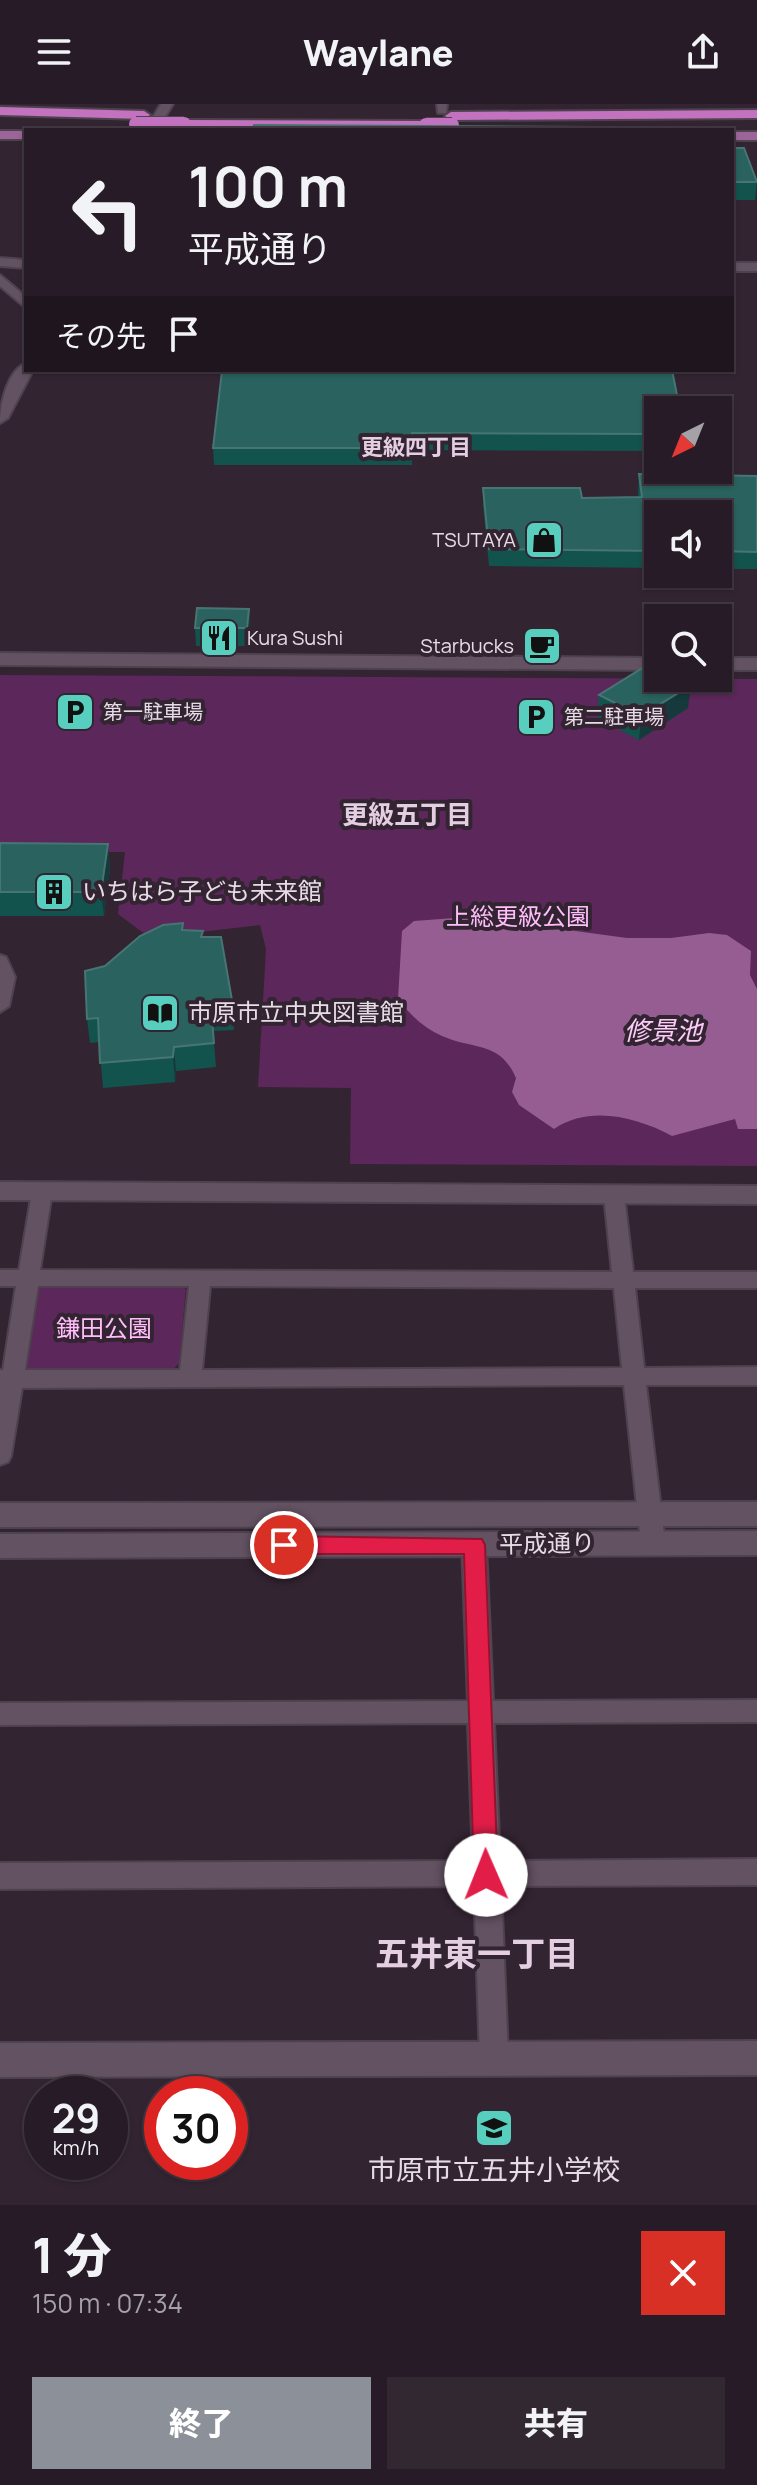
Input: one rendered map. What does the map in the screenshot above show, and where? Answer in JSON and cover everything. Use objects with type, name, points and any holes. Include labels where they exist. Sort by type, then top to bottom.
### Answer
[{"type":"highway","points":[[0,111],[140,119],[426,121],[447,114],[757,114]]},
{"type":"highway","points":[[447,114],[757,123]]},
{"type":"highway","points":[[0,121],[140,119]]},
{"type":"main road","points":[[0,135],[24,135]]},
{"type":"main road","points":[[734,136],[757,136]]},
{"type":"street","points":[[152,128],[164,108]]},
{"type":"street","points":[[0,262],[24,264]]},
{"type":"street","points":[[734,267],[757,267]]},
{"type":"street","points":[[0,279],[24,302]]},
{"type":"street","points":[[0,418],[24,372]]},
{"type":"street","points":[[0,659],[644,664]]},
{"type":"street","points":[[732,664],[757,664]]},
{"type":"street","points":[[0,961],[6,977],[0,1006]]},
{"type":"street","points":[[0,1191],[757,1195]]},
{"type":"street","points":[[0,1456],[6,1379],[28,1278],[42,1192]]},
{"type":"street","points":[[614,1195],[653,1543]]},
{"type":"street","points":[[0,1278],[757,1280]]},
{"type":"street","points":[[190,1378],[200,1279]]},
{"type":"street","points":[[6,1379],[757,1376]]},
{"type":"street","name":"平成通り","points":[[0,1515],[757,1514]]},
{"type":"street","name":"平成通り","points":[[0,1546],[757,1543]]},
{"type":"street","points":[[474,1545],[494,2058]]},
{"type":"street","points":[[0,1714],[757,1711]]},
{"type":"street","points":[[0,1876],[757,1872]]},
{"type":"street","points":[[0,2060],[757,2058]]},
{"type":"green space","name":"上総更級公園","points":[[0,675],[644,678],[644,692],[732,692],[732,679],[757,679],[757,1166],[350,1164],[351,1088],[258,1087],[266,949],[260,925],[150,938],[118,914],[125,852],[0,852]]},
{"type":"green space","name":"鎌田公園","points":[[45,1284],[181,1286],[186,1289],[179,1363],[171,1372],[28,1374],[23,1368],[34,1293]]},
{"type":"water","name":"修景池","points":[[468,917],[470,928],[561,929],[627,938],[671,938],[709,933],[727,935],[751,951],[750,975],[757,989],[757,1129],[738,1129],[735,1119],[672,1136],[628,1119],[598,1116],[583,1117],[554,1129],[519,1105],[512,1092],[516,1078],[502,1058],[485,1048],[435,1033],[398,999],[402,931],[414,921]]},
{"type":"building","points":[[254,125],[593,128],[253,128]]},
{"type":"building","points":[[734,148],[744,148],[757,182],[734,182]]},
{"type":"building","points":[[222,372],[672,372],[677,396],[644,396],[644,434],[412,433],[412,448],[213,448]]},
{"type":"building","points":[[639,474],[644,474],[644,484],[732,484],[732,476],[757,476],[757,552],[732,551],[732,500],[644,500],[644,551],[489,549],[483,488],[580,488],[582,498],[642,497]]},
{"type":"building","points":[[197,608],[249,609],[247,628],[195,628]]},
{"type":"building","points":[[644,667],[644,692],[680,692],[641,716],[599,695]]},
{"type":"building","points":[[0,843],[108,844],[101,892],[0,892]]},
{"type":"building","name":"市原市立中央図書館","points":[[183,923],[182,930],[203,931],[201,937],[221,937],[233,1006],[211,1007],[214,1043],[174,1047],[173,1057],[100,1063],[98,1018],[87,1019],[85,971],[105,966],[140,936],[163,925]]},
{"type":"place","name":"TSUTAYA","points":[[544,540]]},
{"type":"place","name":"Kura Sushi","points":[[219,638]]},
{"type":"place","name":"Starbucks","points":[[542,646]]},
{"type":"place","name":"第一駐車場","points":[[75,712]]},
{"type":"place","name":"第二駐車場","points":[[536,717]]},
{"type":"place","name":"いちはら子ども未来館","points":[[54,892]]},
{"type":"place","name":"市原市立中央図書館","points":[[160,1013]]},
{"type":"place","name":"市原市立五井小学校","points":[[494,2128]]},
{"type":"district","name":"更級四丁目","points":[[416,447]]},
{"type":"district","name":"更級五丁目","points":[[407,815]]},
{"type":"district","name":"五井東一丁目","points":[[477,1954]]},
{"type":"route","points":[[284,1545],[474,1545],[486,1875]]}]
